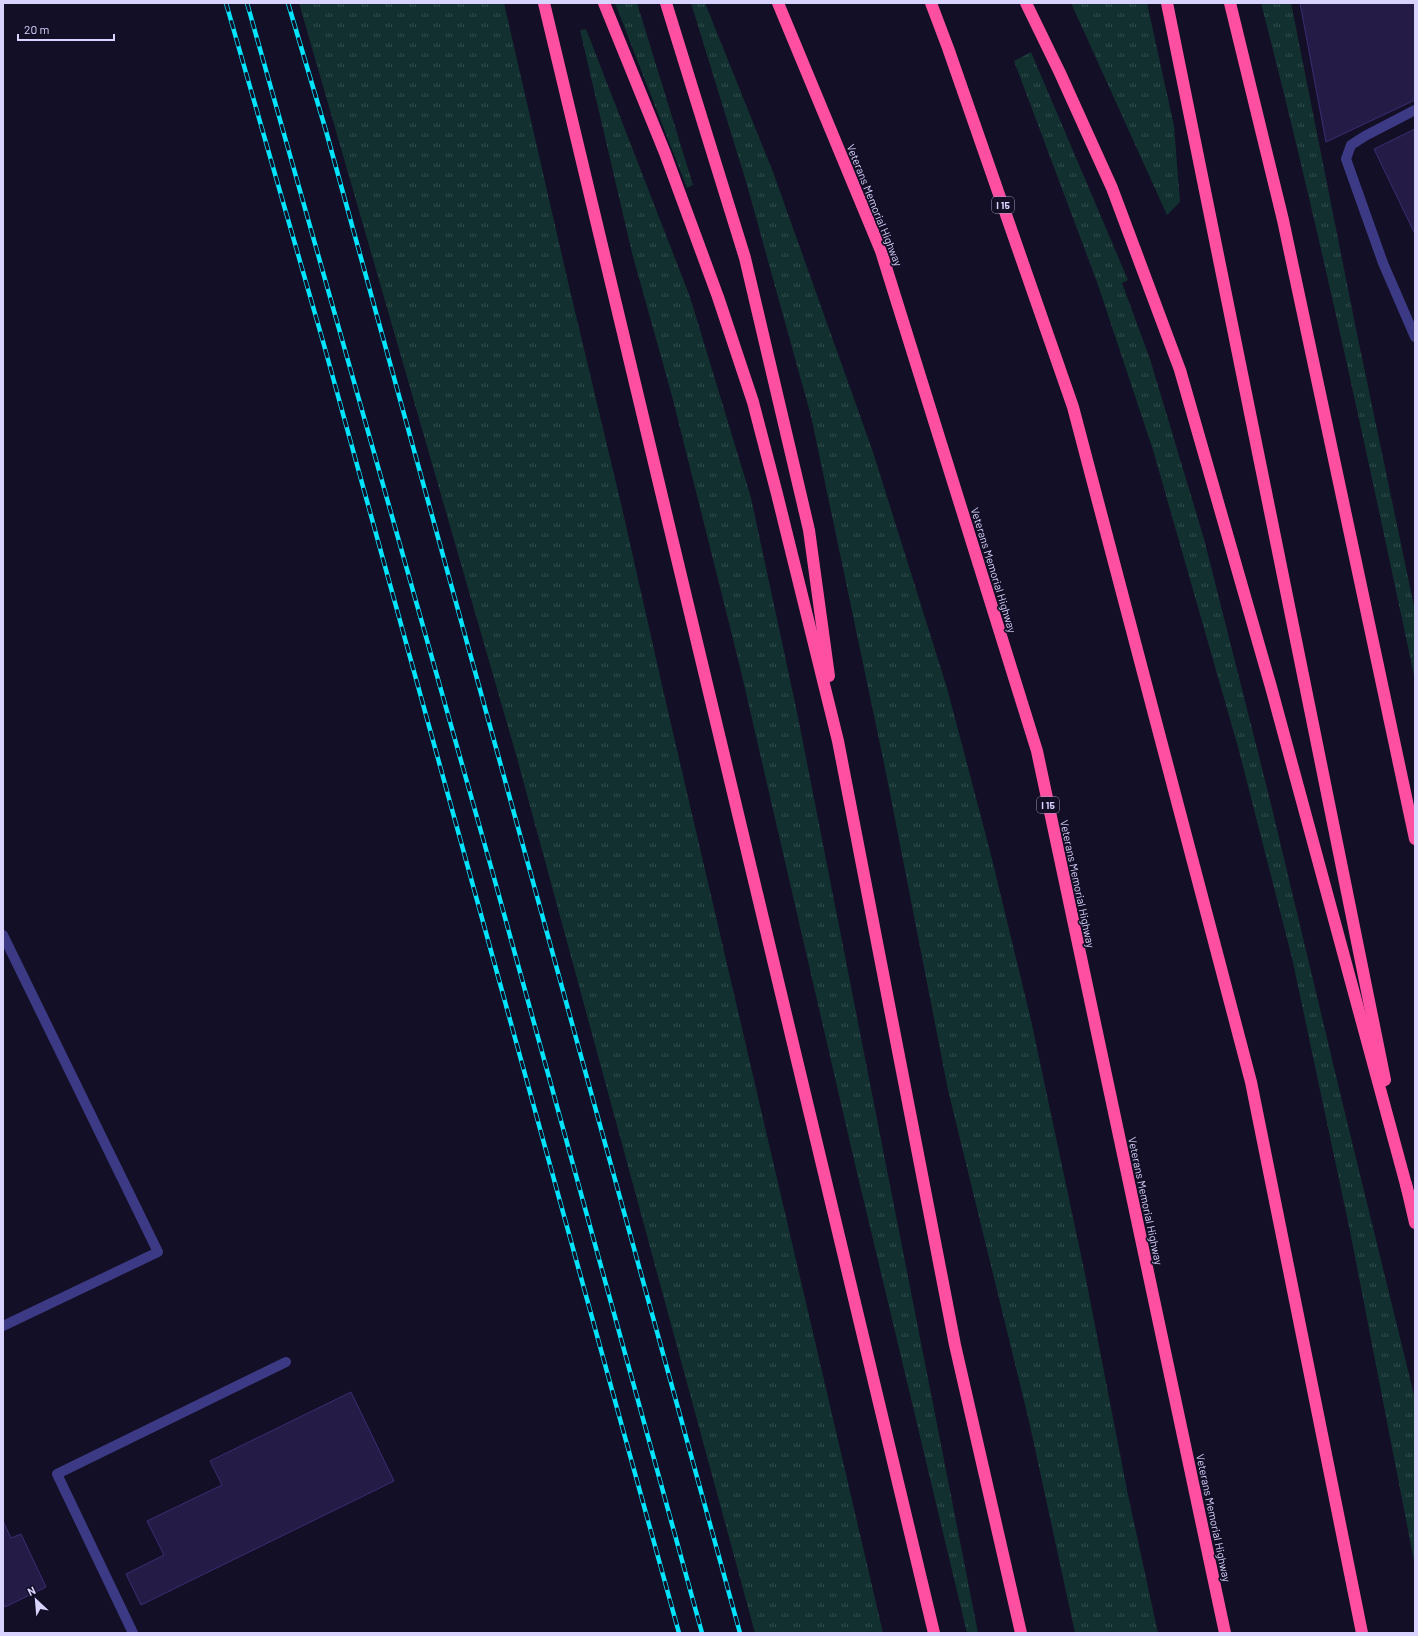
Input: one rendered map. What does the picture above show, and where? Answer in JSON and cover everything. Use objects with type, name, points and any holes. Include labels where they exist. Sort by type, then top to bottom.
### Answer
[{"type":"highway","points":[[544,3],[934,1633]]},
{"type":"highway","points":[[604,3],[696,235],[753,402],[777,494],[838,741],[955,1345],[1021,1633]]},
{"type":"highway","points":[[666,3],[745,258],[809,530],[838,741]]},
{"type":"highway","name":"Veterans Memorial Highway","points":[[778,3],[881,251],[1037,751],[1225,1633]]},
{"type":"highway","name":"I 15","points":[[931,3],[948,48],[1077,423],[1251,1082],[1362,1633]]},
{"type":"highway","points":[[1026,3],[1060,73],[1112,188],[1180,370],[1271,687],[1408,1192]]},
{"type":"highway","points":[[1167,3],[1415,1223]]},
{"type":"highway","points":[[1230,3],[1283,220],[1415,839]]},
{"type":"lane","points":[[1415,110],[1351,145],[1346,159],[1383,262],[1415,337]]},
{"type":"lane","points":[[3,935],[158,1252],[3,1326]]},
{"type":"lane","points":[[133,1633],[57,1474],[286,1362]]},
{"type":"green space","points":[[299,3],[504,3],[883,1633],[755,1633],[517,758]]},
{"type":"green space","points":[[615,3],[637,3],[693,185],[687,188]]},
{"type":"green space","points":[[691,3],[705,3],[773,172],[873,452],[947,688],[990,851],[1031,1020],[1085,1274],[1128,1495],[1158,1633],[1075,1633],[1029,1421],[948,1090],[885,768],[811,416],[747,185]]},
{"type":"green space","points":[[1071,3],[1147,3],[1174,126],[1180,202],[1167,215]]},
{"type":"green space","points":[[1261,3],[1291,3],[1356,329],[1415,611],[1415,680],[1323,256]]},
{"type":"green space","points":[[586,29],[690,297],[751,498],[797,712],[978,1633],[967,1633],[854,1160],[740,667],[672,396],[632,253],[580,30]]},
{"type":"green space","points":[[1031,52],[1128,280],[1122,283],[1150,359],[1204,539],[1270,800],[1415,1399],[1415,1566],[1350,1231],[1292,958],[1238,747],[1153,450],[1097,282],[1014,61]]},
{"type":"building","points":[[1300,3],[1415,3],[1415,100],[1326,142]]},
{"type":"building","points":[[1415,129],[1415,234],[1374,149]]},
{"type":"building","points":[[351,1392],[394,1481],[141,1605],[126,1574],[164,1555],[147,1521],[222,1485],[210,1461]]},
{"type":"building","points":[[3,1521],[11,1538],[21,1534],[46,1587],[5,1607],[3,1603]]},
{"type":"railway","points":[[226,3],[324,345],[679,1633]]},
{"type":"railway","points":[[247,3],[493,874],[702,1633]]},
{"type":"railway","points":[[288,3],[326,131],[740,1633]]}]
